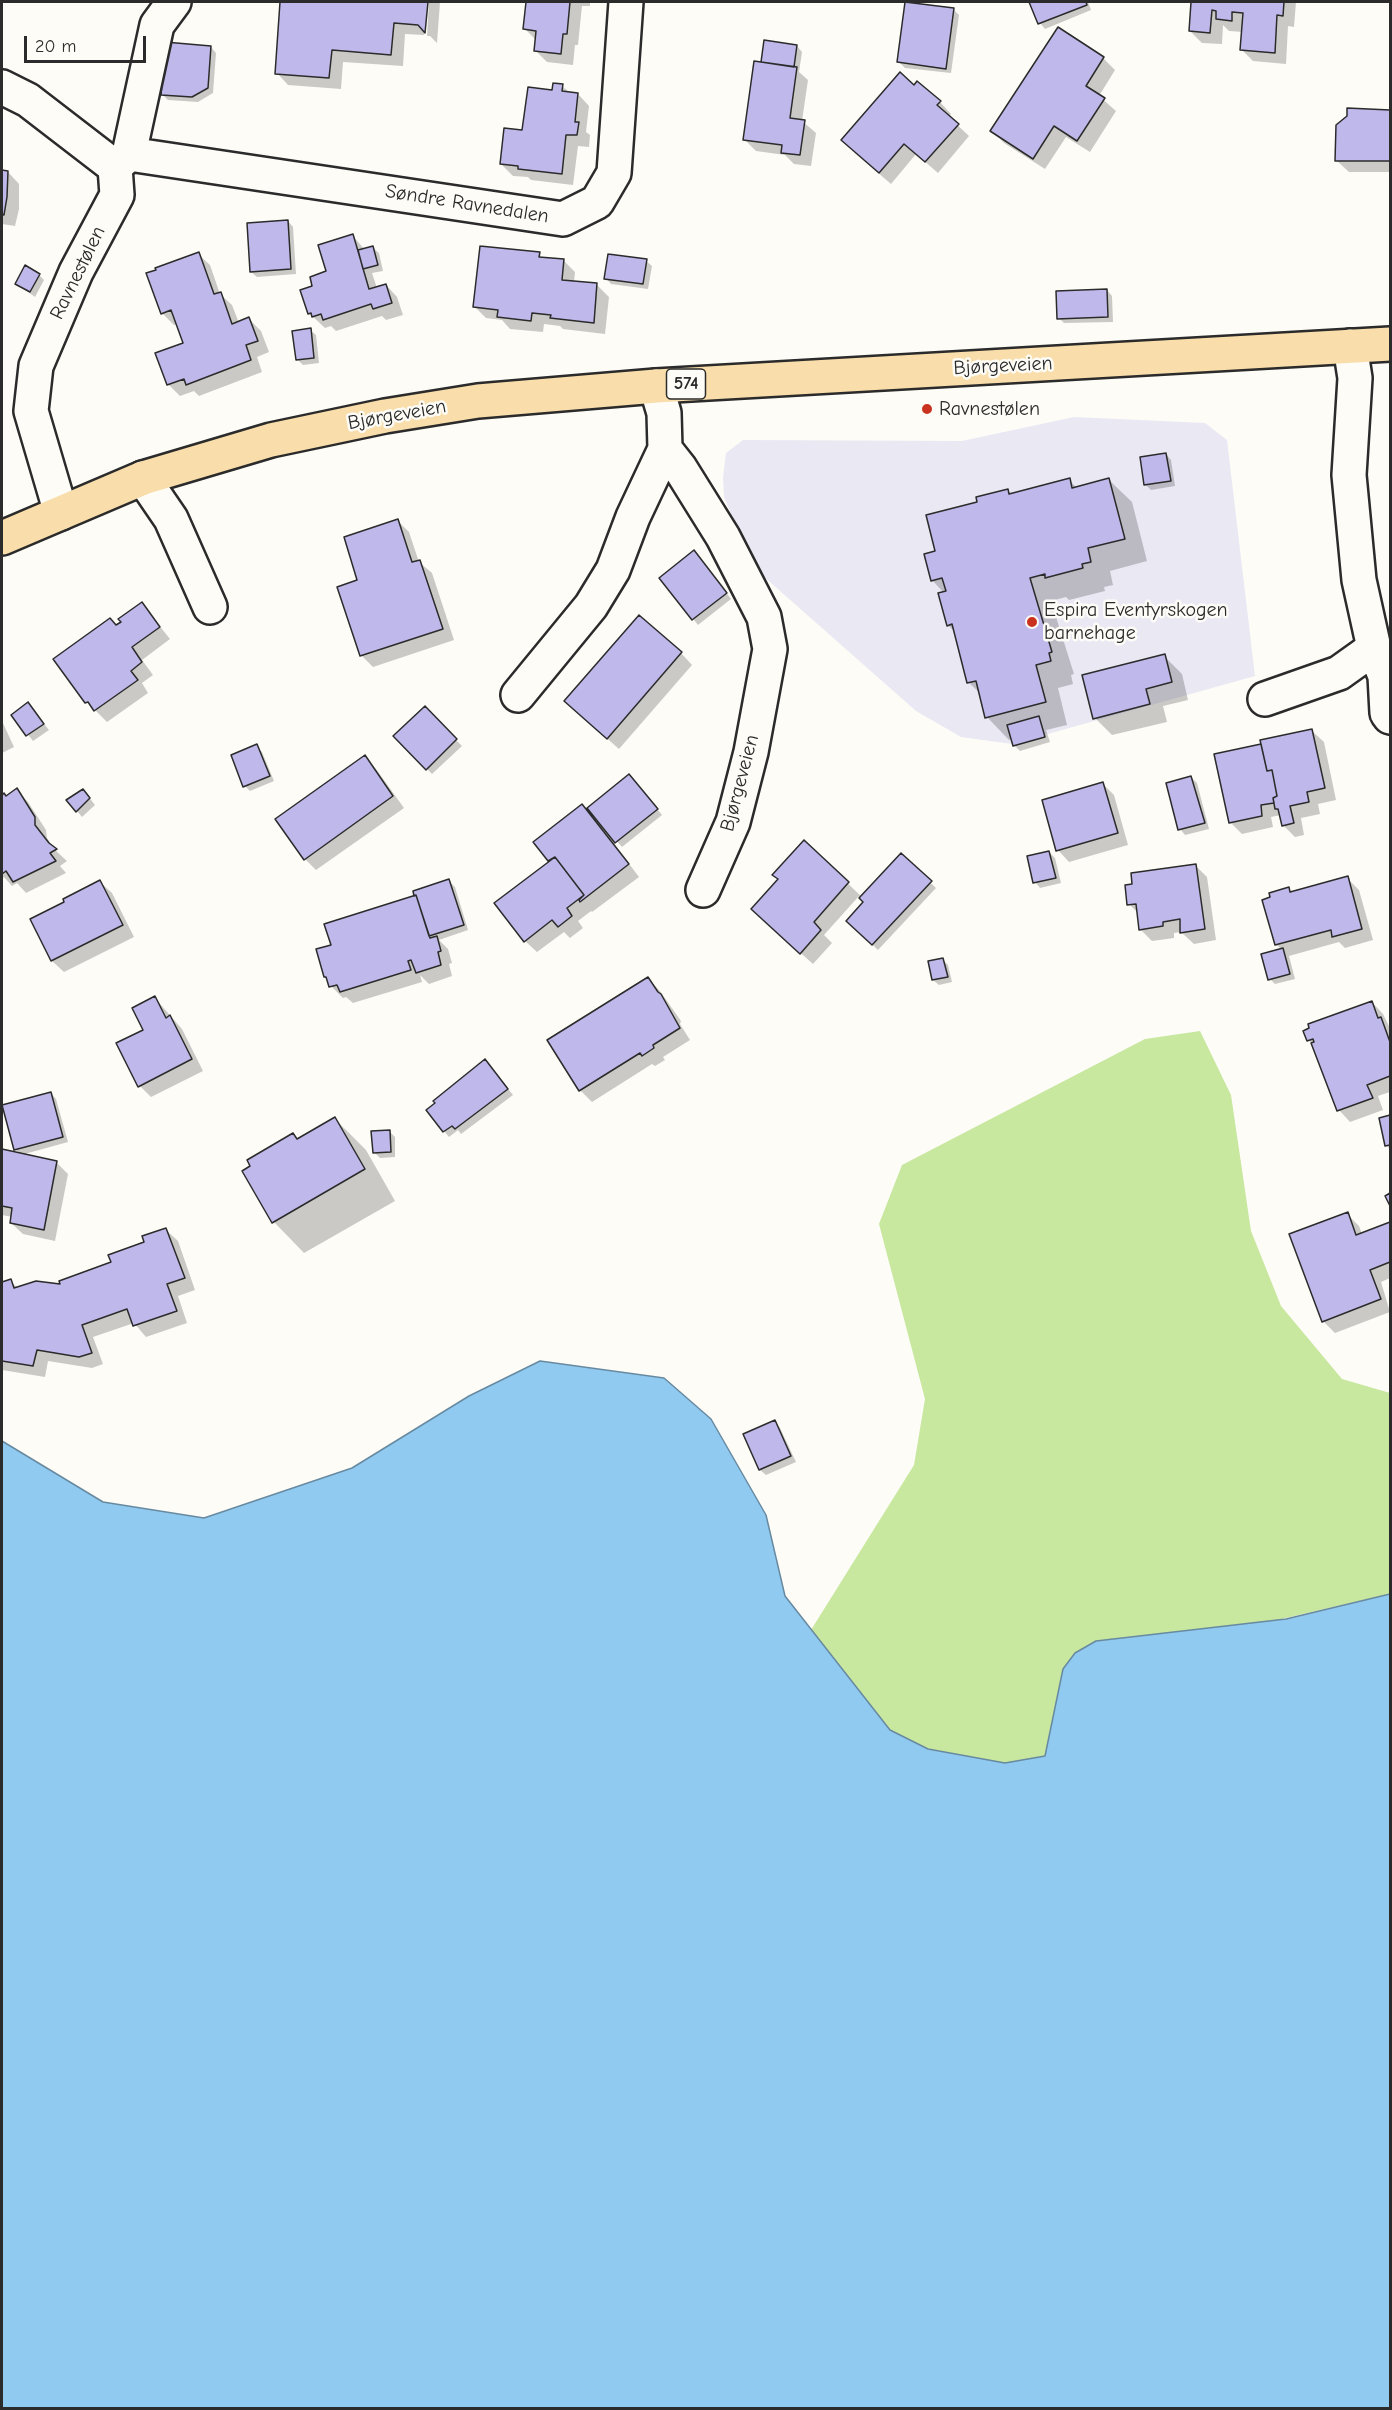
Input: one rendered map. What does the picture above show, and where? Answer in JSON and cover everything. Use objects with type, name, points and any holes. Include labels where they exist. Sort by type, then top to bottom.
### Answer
[{"type":"main road","name":"Bjørgeveien","points":[[2,538],[143,478],[271,440],[384,416],[478,400],[656,386],[1390,344]]},
{"type":"street","points":[[2,87],[28,100],[122,160],[158,25],[174,2]]},
{"type":"street","name":"Søndre Ravnedalen","points":[[122,160],[563,219],[597,202],[614,172],[626,2]]},
{"type":"street","name":"Ravnestølen","points":[[62,513],[31,411],[36,366],[76,272],[117,195],[122,160]]},
{"type":"street","points":[[1350,346],[1355,378],[1349,475],[1359,580],[1374,648],[1385,676],[1389,715]]},
{"type":"street","points":[[518,695],[591,606],[613,570],[633,517],[665,449],[664,413],[656,386]]},
{"type":"street","name":"Bjørgeveien","points":[[665,449],[680,468],[723,537],[764,617],[770,649],[751,752],[733,822],[703,890]]},
{"type":"street","points":[[143,478],[171,519],[210,607]]},
{"type":"street","points":[[1265,699],[1339,673],[1374,648]]},
{"type":"shaded area","name":"Espira Eventyrskogen barnehage","points":[[1074,417],[1205,423],[1227,440],[1255,676],[1012,744],[961,737],[916,711],[754,568],[724,497],[723,478],[726,453],[743,440],[962,441]]},
{"type":"green space","points":[[1200,1031],[1231,1095],[1251,1231],[1281,1306],[1342,1379],[1390,1393],[1390,1594],[1063,1669],[1045,1756],[1005,1763],[928,1749],[890,1730],[811,1630],[914,1465],[925,1399],[879,1224],[902,1165],[1145,1039]]},
{"type":"water","points":[[540,1361],[664,1378],[711,1419],[766,1515],[785,1596],[890,1730],[928,1749],[1005,1763],[1045,1756],[1063,1669],[1075,1653],[1096,1641],[1286,1619],[1390,1594],[1390,2408],[2,2408],[2,1441],[103,1502],[204,1518],[352,1468],[469,1396]]},
{"type":"building","points":[[280,2],[428,2],[425,33],[418,25],[394,23],[391,55],[332,50],[329,78],[275,74]]},
{"type":"building","points":[[526,2],[570,2],[567,34],[563,34],[561,54],[534,51],[536,31],[523,29]]},
{"type":"building","points":[[905,2],[954,8],[946,69],[897,62]]},
{"type":"building","points":[[1029,2],[1086,2],[1087,5],[1038,24]]},
{"type":"building","points":[[1191,2],[1284,2],[1283,16],[1277,15],[1275,53],[1240,50],[1243,13],[1232,12],[1232,21],[1216,19],[1216,11],[1212,10],[1210,33],[1189,31]]},
{"type":"building","points":[[1058,27],[1104,57],[1086,86],[1105,98],[1077,141],[1054,126],[1033,159],[990,131]]},
{"type":"building","points":[[764,40],[797,45],[794,67],[761,62]]},
{"type":"building","points":[[165,42],[211,46],[208,88],[192,97],[161,95]]},
{"type":"building","points":[[754,61],[797,67],[790,118],[805,120],[800,155],[781,153],[782,145],[743,140]]},
{"type":"building","points":[[900,72],[914,85],[917,81],[941,101],[937,105],[959,124],[925,162],[904,144],[879,173],[841,140]]},
{"type":"building","points":[[553,83],[563,84],[562,91],[578,93],[575,122],[579,122],[577,135],[566,135],[562,174],[518,169],[518,166],[500,164],[504,128],[522,130],[528,87],[552,90]]},
{"type":"building","points":[[1347,108],[1390,110],[1390,161],[1335,161],[1336,125],[1347,116]]},
{"type":"building","points":[[2,170],[8,171],[4,215],[2,214]]},
{"type":"building","points":[[288,220],[291,269],[250,272],[247,223]]},
{"type":"building","points":[[353,234],[369,289],[386,284],[392,303],[373,309],[371,304],[323,320],[321,314],[312,317],[311,313],[308,314],[300,290],[312,286],[310,277],[326,271],[318,245]]},
{"type":"building","points":[[373,246],[378,265],[363,269],[358,250]]},
{"type":"building","points":[[480,246],[540,252],[539,257],[564,259],[562,280],[597,283],[594,323],[550,318],[551,315],[532,313],[531,321],[497,317],[498,310],[473,307]]},
{"type":"building","points":[[199,252],[214,294],[221,292],[232,324],[249,317],[258,341],[246,345],[251,360],[186,385],[184,379],[167,385],[155,353],[183,343],[171,310],[161,314],[146,273]]},
{"type":"building","points":[[608,254],[647,259],[643,284],[604,279]]},
{"type":"building","points":[[25,265],[40,274],[30,292],[15,284]]},
{"type":"building","points":[[1107,289],[1108,317],[1057,319],[1056,291]]},
{"type":"building","points":[[311,328],[314,358],[296,360],[292,331]]},
{"type":"building","points":[[1166,453],[1171,481],[1144,485],[1140,457]]},
{"type":"building","points":[[1070,478],[1072,488],[1109,478],[1125,539],[1088,548],[1091,562],[1082,564],[1083,568],[1045,578],[1045,574],[1030,578],[1052,652],[1049,653],[1051,661],[1036,665],[1046,702],[985,718],[976,681],[967,683],[952,624],[947,626],[938,593],[946,591],[942,578],[931,581],[924,554],[935,551],[926,515],[977,502],[976,497],[1008,489],[1009,494]]},
{"type":"building","points":[[398,519],[412,562],[420,560],[443,629],[360,656],[337,587],[357,580],[344,537]]},
{"type":"building","points":[[694,550],[727,593],[692,620],[659,578]]},
{"type":"building","points":[[142,602],[160,627],[132,647],[142,662],[131,671],[138,680],[94,711],[88,702],[85,703],[53,659],[110,618],[116,625],[121,622],[118,619]]},
{"type":"building","points":[[639,615],[682,652],[607,739],[564,701]]},
{"type":"building","points":[[1165,654],[1172,682],[1146,689],[1150,704],[1093,719],[1082,675]]},
{"type":"building","points":[[28,702],[44,724],[26,736],[11,715]]},
{"type":"building","points":[[425,706],[457,739],[426,770],[393,736]]},
{"type":"building","points":[[1039,716],[1045,737],[1013,746],[1007,725]]},
{"type":"building","points":[[1312,729],[1325,788],[1307,792],[1309,802],[1290,806],[1294,823],[1282,826],[1273,798],[1277,796],[1272,770],[1267,771],[1260,740]]},
{"type":"building","points":[[257,744],[270,776],[243,787],[231,755]]},
{"type":"building","points":[[1261,744],[1267,771],[1272,770],[1277,796],[1273,798],[1274,803],[1261,805],[1262,816],[1229,823],[1214,754]]},
{"type":"building","points":[[365,755],[393,796],[304,860],[275,819]]},
{"type":"building","points":[[629,774],[658,809],[615,843],[587,808]]},
{"type":"building","points":[[1191,776],[1205,823],[1178,830],[1166,783]]},
{"type":"building","points":[[1103,782],[1118,833],[1056,851],[1042,800]]},
{"type":"building","points":[[17,788],[35,817],[35,825],[49,843],[57,849],[50,853],[56,861],[13,882],[6,871],[2,874],[2,795],[4,793],[6,796]]},
{"type":"building","points":[[83,789],[90,798],[76,812],[66,800]]},
{"type":"building","points":[[582,804],[629,864],[580,902],[579,900],[584,895],[555,857],[548,861],[533,842]]},
{"type":"building","points":[[804,840],[849,882],[814,922],[821,930],[800,954],[751,909],[778,879],[772,875]]},
{"type":"building","points":[[1049,851],[1056,878],[1033,883],[1027,856]]},
{"type":"building","points":[[901,853],[932,881],[872,945],[846,921],[863,902],[859,898]]},
{"type":"building","points":[[555,857],[584,895],[567,908],[572,916],[558,927],[552,920],[524,942],[494,903]]},
{"type":"building","points":[[1196,864],[1205,929],[1180,933],[1180,919],[1163,922],[1163,926],[1139,930],[1136,904],[1127,905],[1125,885],[1132,884],[1131,873]]},
{"type":"building","points":[[1348,876],[1362,929],[1332,937],[1331,930],[1275,945],[1262,900],[1270,897],[1269,893],[1289,887],[1290,892]]},
{"type":"building","points":[[449,879],[464,925],[429,936],[413,891]]},
{"type":"building","points":[[100,880],[123,925],[51,961],[30,919]]},
{"type":"building","points":[[416,895],[430,938],[437,936],[441,951],[438,952],[441,965],[416,973],[411,960],[408,961],[411,970],[340,992],[337,985],[329,987],[316,949],[331,945],[324,924]]},
{"type":"building","points":[[1283,948],[1290,974],[1268,980],[1261,954]]},
{"type":"building","points":[[943,958],[948,977],[932,980],[928,961]]},
{"type":"building","points":[[648,977],[661,994],[680,1028],[653,1045],[654,1048],[642,1056],[640,1053],[579,1091],[547,1040]]},
{"type":"building","points":[[155,996],[166,1018],[170,1015],[192,1059],[138,1087],[116,1043],[143,1030],[132,1008]]},
{"type":"building","points":[[1372,1001],[1378,1018],[1381,1017],[1390,1042],[1390,1076],[1367,1085],[1373,1098],[1337,1111],[1311,1043],[1314,1042],[1313,1039],[1307,1041],[1303,1031],[1309,1028],[1308,1024]]},
{"type":"building","points":[[485,1059],[508,1089],[455,1129],[452,1126],[443,1132],[426,1110],[435,1103],[433,1101]]},
{"type":"building","points":[[51,1092],[63,1137],[14,1150],[2,1105]]},
{"type":"building","points":[[1390,1115],[1390,1145],[1385,1146],[1379,1118]]},
{"type":"building","points":[[335,1117],[365,1169],[272,1223],[242,1171],[250,1166],[247,1160],[293,1133],[297,1139]]},
{"type":"building","points":[[390,1130],[391,1152],[373,1153],[371,1131]]},
{"type":"building","points":[[2,1149],[57,1161],[44,1230],[10,1223],[12,1208],[2,1206]]},
{"type":"building","points":[[1390,1193],[1390,1206],[1385,1196]]},
{"type":"building","points":[[1348,1212],[1356,1235],[1390,1222],[1390,1262],[1370,1270],[1381,1299],[1322,1322],[1289,1234]]},
{"type":"building","points":[[166,1228],[185,1278],[167,1284],[177,1311],[133,1326],[127,1309],[82,1325],[92,1353],[79,1357],[37,1350],[33,1366],[2,1361],[2,1282],[11,1279],[14,1288],[36,1281],[60,1284],[59,1281],[111,1262],[108,1255],[144,1242],[142,1236]]},
{"type":"building","points":[[775,1420],[791,1456],[759,1470],[743,1434]]},
{"type":"place","name":"Ravnestølen","points":[[927,409]]},
{"type":"place","name":"Espira Eventyrskogen barnehage","points":[[1032,622]]}]
